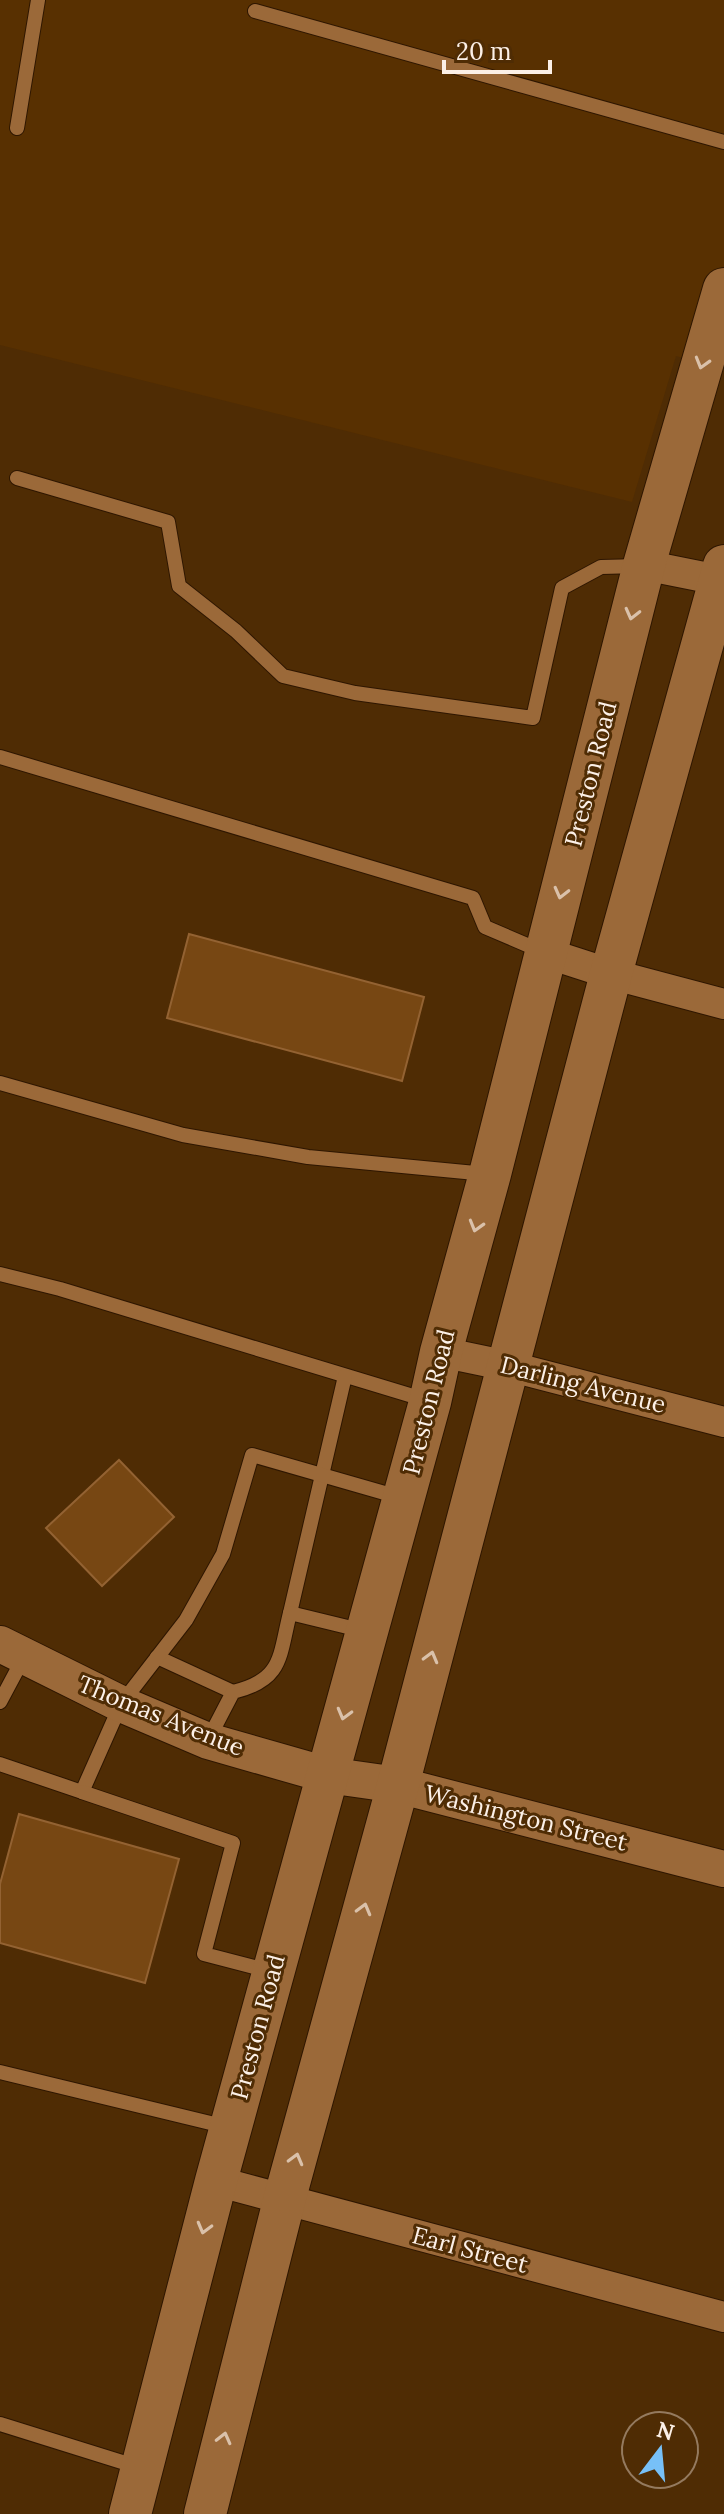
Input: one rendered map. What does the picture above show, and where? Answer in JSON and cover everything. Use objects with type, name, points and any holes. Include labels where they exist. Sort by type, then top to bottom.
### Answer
[{"type":"main road","name":"Preston Road","points":[[130,2514],[216,2181],[430,1402],[644,565],[724,289]]},
{"type":"main road","points":[[205,2514],[284,2201],[398,1785],[611,974],[723,576]]},
{"type":"street","points":[[644,565],[723,576]]},
{"type":"street","points":[[546,953],[724,1004]]},
{"type":"street","name":"Darling Avenue","points":[[441,1352],[508,1366],[724,1422]]},
{"type":"street","name":"Thomas Avenue","points":[[12,1650],[121,1704],[208,1741],[327,1775]]},
{"type":"street","name":"Washington Street","points":[[327,1775],[398,1785],[724,1869]]},
{"type":"street","name":"Earl Street","points":[[216,2181],[724,2317]]},
{"type":"lane","points":[[17,128],[38,0]]},
{"type":"lane","points":[[255,11],[724,142]]},
{"type":"lane","points":[[17,478],[168,522],[179,586],[236,631],[283,676],[355,693],[533,718],[562,588],[601,567],[644,565]]},
{"type":"lane","points":[[0,757],[473,898],[485,927],[546,953]]},
{"type":"lane","points":[[0,1083],[183,1135],[308,1157],[490,1174]]},
{"type":"lane","points":[[0,1274],[430,1402]]},
{"type":"lane","points":[[157,1657],[233,1692],[254,1687],[275,1671],[345,1376]]},
{"type":"lane","points":[[82,1792],[121,1704],[186,1620],[223,1554],[252,1455],[404,1498]]},
{"type":"lane","points":[[290,1613],[366,1632]]},
{"type":"lane","points":[[0,1702],[12,1650]]},
{"type":"lane","points":[[208,1741],[233,1692]]},
{"type":"lane","points":[[0,1764],[233,1843],[204,1954],[273,1972]]},
{"type":"lane","points":[[0,2072],[231,2128]]},
{"type":"lane","points":[[0,2424],[142,2468]]},
{"type":"shaded area","points":[[0,0],[724,0],[724,369],[676,356],[632,502],[0,345]]},
{"type":"building","points":[[189,934],[424,997],[402,1081],[167,1018]]},
{"type":"building","points":[[119,1460],[174,1517],[102,1586],[46,1528]]},
{"type":"building","points":[[19,1814],[179,1859],[145,1983],[0,1943],[0,1884]]}]
